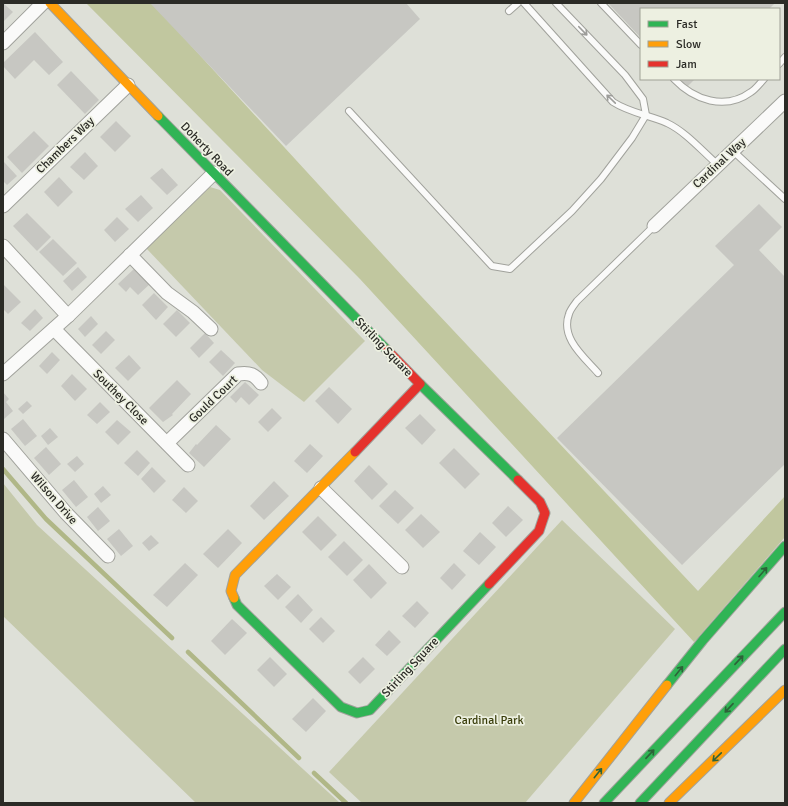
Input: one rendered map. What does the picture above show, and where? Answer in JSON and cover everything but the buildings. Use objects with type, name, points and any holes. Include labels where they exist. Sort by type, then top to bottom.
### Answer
[{"type":"street","points":[[3,42],[43,3]]},
{"type":"street","name":"Doherty Road","points":[[50,3],[348,310]]},
{"type":"street","name":"Chambers Way","points":[[3,206],[128,85]]},
{"type":"street","name":"Cardinal Way","points":[[654,226],[717,164],[785,102]]},
{"type":"street","points":[[3,374],[68,316],[214,173]]},
{"type":"street","points":[[3,246],[68,316]]},
{"type":"street","points":[[130,255],[167,293],[194,312],[211,329]]},
{"type":"street","name":"Stirling Square","points":[[348,310],[420,384],[540,502],[545,513],[539,531],[370,710],[357,713],[341,706],[330,696],[237,605],[231,590],[235,575],[321,488],[420,384]]},
{"type":"street","name":"Southey Close","points":[[54,329],[188,465]]},
{"type":"street","name":"Gould Court","points":[[167,443],[238,374],[247,372],[256,376],[261,383]]},
{"type":"street","name":"Wilson Drive","points":[[3,439],[66,513],[108,556]]},
{"type":"street","points":[[321,488],[402,567]]},
{"type":"street","points":[[574,803],[703,640],[785,546]]},
{"type":"street","points":[[604,803],[785,612]]},
{"type":"street","points":[[640,803],[785,649]]},
{"type":"street","points":[[669,803],[785,690]]},
{"type":"lane","points":[[509,10],[518,3]]},
{"type":"lane","points":[[524,3],[613,102],[625,110],[646,115],[669,124],[717,164]]},
{"type":"lane","points":[[349,111],[492,266],[510,269],[572,211],[601,179],[632,138],[646,115],[643,99],[625,75],[556,3]]},
{"type":"lane","points":[[601,3],[640,44]]},
{"type":"lane","points":[[675,80],[684,90],[705,100],[727,103],[750,93],[763,80]]},
{"type":"lane","points":[[732,150],[785,200]]},
{"type":"lane","points":[[598,373],[573,344],[567,330],[568,315],[577,301],[654,226]]},
{"type":"green space","points":[[86,3],[152,3],[406,280],[698,591],[785,496],[785,537],[694,642],[360,279]]},
{"type":"green space","points":[[210,187],[220,190],[365,341],[304,402],[262,370],[146,248]]},
{"type":"green space","points":[[3,483],[37,525],[340,803],[196,803],[3,616]]},
{"type":"green space","name":"Cardinal Park","points":[[562,520],[675,629],[525,803],[362,803],[329,772]]},
{"type":"waterway","points":[[3,469],[46,519],[172,638]]},
{"type":"waterway","points":[[188,652],[299,758]]},
{"type":"waterway","points":[[314,773],[346,803]]},
{"type":"traffic: fast","points":[[158,116],[387,350]]},
{"type":"traffic: fast","points":[[420,384],[518,480]]},
{"type":"traffic: fast","points":[[667,685],[703,640],[785,546]]},
{"type":"traffic: fast","points":[[234,598],[237,605],[341,707],[357,713],[370,710],[489,584]]},
{"type":"traffic: fast","points":[[604,803],[785,612]]},
{"type":"traffic: fast","points":[[640,803],[785,649]]},
{"type":"traffic: slow","points":[[50,3],[158,116]]},
{"type":"traffic: slow","points":[[234,598],[231,591],[235,575],[355,452]]},
{"type":"traffic: slow","points":[[574,803],[667,685]]},
{"type":"traffic: slow","points":[[669,803],[785,690]]},
{"type":"traffic: jam","points":[[355,452],[420,384],[387,350]]},
{"type":"traffic: jam","points":[[489,584],[539,531],[545,513],[540,502],[518,480]]}]
